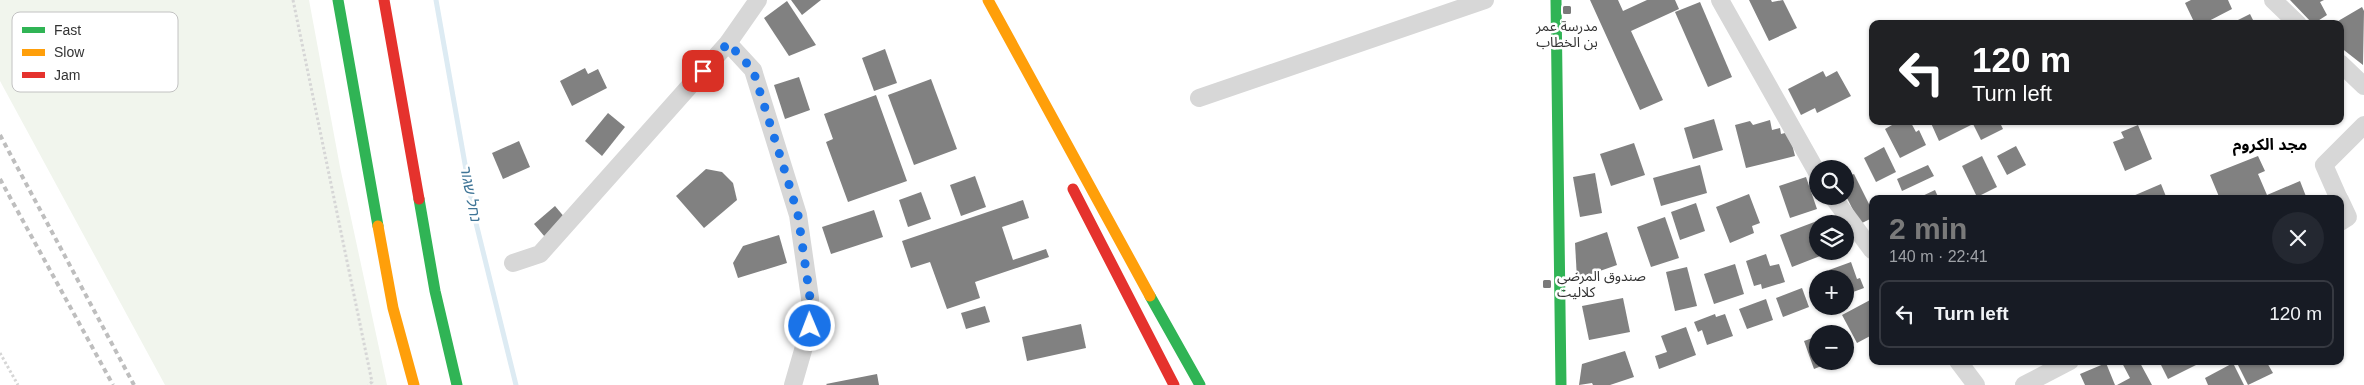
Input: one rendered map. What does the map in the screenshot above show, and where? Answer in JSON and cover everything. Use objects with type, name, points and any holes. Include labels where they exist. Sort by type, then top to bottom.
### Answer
[{"type":"main road","points":[[338,0],[342,32],[393,308],[414,385]]},
{"type":"main road","points":[[384,0],[435,291],[457,385]]},
{"type":"main road","points":[[976,0],[1017,78]]},
{"type":"main road","points":[[988,0],[1039,96],[1200,385]]},
{"type":"main road","points":[[1556,0],[1561,385]]},
{"type":"main road","points":[[1069,180],[1174,385]]},
{"type":"street","points":[[512,263],[540,254],[728,43],[758,0]]},
{"type":"street","points":[[1199,98],[1486,0]]},
{"type":"street","points":[[1720,0],[1810,160]]},
{"type":"street","points":[[2273,0],[2294,20]]},
{"type":"street","points":[[728,43],[753,70],[798,215],[810,298],[810,326],[793,385]]},
{"type":"street","points":[[2344,67],[2364,86]]},
{"type":"street","points":[[2338,195],[2324,165],[2364,125]]},
{"type":"street","points":[[1839,205],[1869,246]]},
{"type":"street","points":[[2344,208],[2348,218],[2344,220]]},
{"type":"street","points":[[1961,365],[1976,385]]},
{"type":"street","points":[[2024,385],[2062,365]]},
{"type":"path","points":[[294,0],[372,382],[368,385]]},
{"type":"path","points":[[0,352],[18,385]]},
{"type":"shaded area","points":[[0,0],[309,0],[340,167],[387,385],[165,385],[0,81]]},
{"type":"building","points":[[791,0],[821,0],[802,15]]},
{"type":"building","points":[[1590,0],[1618,0],[1623,11],[1647,0],[1675,0],[1679,9],[1631,31],[1663,100],[1640,110]]},
{"type":"building","points":[[1749,0],[1771,0],[1772,2],[1783,0],[1797,28],[1769,41]]},
{"type":"building","points":[[2191,0],[2228,0],[2232,9],[2211,20],[2193,20],[2185,3]]},
{"type":"building","points":[[2290,0],[2324,0],[2320,2],[2327,15],[2319,20],[2309,20]]},
{"type":"building","points":[[787,1],[816,45],[789,56],[764,18]]},
{"type":"building","points":[[1700,2],[1732,77],[1708,87],[1675,12]]},
{"type":"building","points":[[2362,7],[2364,11],[2363,65],[2344,50],[2344,20],[2340,20]]},
{"type":"building","points":[[2250,14],[2253,20],[2238,20]]},
{"type":"building","points":[[885,49],[897,83],[874,91],[862,58]]},
{"type":"building","points":[[585,68],[588,74],[598,69],[607,88],[572,106],[560,81]]},
{"type":"building","points":[[1823,71],[1826,77],[1837,71],[1851,96],[1817,113],[1815,108],[1801,115],[1788,89]]},
{"type":"building","points":[[799,77],[810,110],[785,119],[774,85]]},
{"type":"building","points":[[931,79],[957,149],[914,165],[888,95]]},
{"type":"building","points":[[876,95],[907,181],[848,202],[826,142],[833,139],[824,114]]},
{"type":"building","points":[[608,113],[625,127],[602,156],[585,141]]},
{"type":"building","points":[[1714,119],[1723,150],[1693,159],[1684,128]]},
{"type":"building","points":[[1770,120],[1772,130],[1780,128],[1781,134],[1789,132],[1795,156],[1746,168],[1735,125],[1750,121],[1753,125]]},
{"type":"building","points":[[1892,125],[1912,125],[1916,132],[1919,130],[1926,145],[1900,158],[1885,129]]},
{"type":"building","points":[[1932,125],[1971,125],[1939,141]]},
{"type":"building","points":[[1974,125],[2001,125],[2003,129],[1981,140]]},
{"type":"building","points":[[2138,125],[2152,159],[2125,171],[2113,142],[2124,138],[2121,132]]},
{"type":"building","points":[[519,141],[530,167],[503,179],[492,153]]},
{"type":"building","points":[[1634,143],[1645,175],[1611,186],[1600,154]]},
{"type":"building","points":[[2016,146],[2026,165],[2007,175],[1997,156]]},
{"type":"building","points":[[1884,147],[1896,172],[1876,182],[1864,158]]},
{"type":"building","points":[[1982,156],[1997,187],[1981,195],[1976,195],[1962,166]]},
{"type":"building","points":[[2258,156],[2265,171],[2258,174],[2267,195],[2218,195],[2210,175]]},
{"type":"building","points":[[1700,165],[1707,193],[1661,206],[1653,178]]},
{"type":"building","points":[[1928,165],[1934,176],[1902,191],[1897,179]]},
{"type":"building","points":[[706,169],[722,172],[733,183],[737,200],[704,228],[676,196]]},
{"type":"building","points":[[1595,173],[1602,213],[1580,217],[1573,177]]},
{"type":"building","points":[[1854,174],[1869,204],[1869,220],[1860,224],[1850,205],[1854,205]]},
{"type":"building","points":[[975,176],[986,207],[961,216],[950,185]]},
{"type":"building","points":[[1806,177],[1809,186],[1809,205],[1816,205],[1817,209],[1790,218],[1779,186]]},
{"type":"building","points":[[2300,181],[2305,195],[2267,195]]},
{"type":"building","points":[[2161,184],[2165,195],[2135,195]]},
{"type":"building","points":[[1935,190],[1937,195],[1924,195]]},
{"type":"building","points":[[921,192],[931,219],[908,227],[899,200]]},
{"type":"building","points":[[1749,194],[1760,223],[1752,226],[1754,233],[1730,243],[1716,207]]},
{"type":"building","points":[[1023,200],[1029,218],[1002,227],[1013,260],[1046,249],[1049,257],[975,282],[980,298],[947,309],[930,262],[911,268],[902,241]]},
{"type":"building","points":[[1696,203],[1705,231],[1680,240],[1671,212]]},
{"type":"building","points":[[555,206],[566,219],[545,237],[534,224]]},
{"type":"building","points":[[874,210],[883,237],[831,254],[822,227]]},
{"type":"building","points":[[1665,217],[1679,258],[1651,267],[1637,227]]},
{"type":"building","points":[[1809,224],[1810,260],[1792,267],[1780,235]]},
{"type":"building","points":[[1607,232],[1617,265],[1577,279],[1575,243]]},
{"type":"building","points":[[779,235],[787,263],[738,278],[733,263],[743,246]]},
{"type":"building","points":[[1766,254],[1770,266],[1779,264],[1785,282],[1762,289],[1761,284],[1754,286],[1746,261]]},
{"type":"building","points":[[1851,262],[1854,270],[1829,270]]},
{"type":"building","points":[[1735,264],[1744,294],[1714,304],[1704,274]]},
{"type":"building","points":[[1687,267],[1697,306],[1675,311],[1666,272]]},
{"type":"building","points":[[1854,270],[1857,279],[1860,278],[1864,288],[1854,292]]},
{"type":"building","points":[[1802,288],[1809,307],[1783,317],[1776,298]]},
{"type":"building","points":[[1623,298],[1630,332],[1589,340],[1582,306]]},
{"type":"building","points":[[1766,299],[1773,320],[1747,329],[1739,309]]},
{"type":"building","points":[[1869,301],[1869,337],[1857,343],[1854,337],[1854,325],[1847,325],[1842,315],[1854,315],[1854,309]]},
{"type":"building","points":[[985,306],[990,322],[966,329],[961,313]]},
{"type":"building","points":[[1715,314],[1716,317],[1725,314],[1733,336],[1707,345],[1702,330],[1698,332],[1694,322]]},
{"type":"building","points":[[1081,324],[1086,348],[1027,361],[1022,337]]},
{"type":"building","points":[[1686,327],[1696,355],[1659,369],[1655,356],[1667,352],[1661,336]]},
{"type":"building","points":[[1809,339],[1809,355],[1804,341]]},
{"type":"building","points":[[1625,351],[1634,377],[1610,385],[1593,385],[1592,383],[1579,385],[1582,364]]},
{"type":"building","points":[[2101,365],[2107,365],[2115,385],[2085,385],[2080,374]]},
{"type":"building","points":[[2123,365],[2141,365],[2152,385],[2117,385],[2130,378]]},
{"type":"building","points":[[2161,365],[2196,365],[2168,379]]},
{"type":"building","points":[[2229,365],[2234,365],[2244,385],[2208,385],[2205,378]]},
{"type":"building","points":[[2238,365],[2268,365],[2273,373],[2248,385]]},
{"type":"building","points":[[877,374],[879,385],[826,384]]},
{"type":"waterway","name":"נחל שגור","points":[[436,0],[474,215],[516,385]]},
{"type":"railway","points":[[0,135],[134,385]]},
{"type":"railway","points":[[0,179],[113,385]]},
{"type":"traffic: fast","points":[[338,0],[378,226]]},
{"type":"traffic: fast","points":[[1556,0],[1561,385]]},
{"type":"traffic: fast","points":[[419,199],[435,291],[457,385]]},
{"type":"traffic: fast","points":[[1150,296],[1200,385]]},
{"type":"traffic: slow","points":[[988,0],[1150,296]]},
{"type":"traffic: slow","points":[[378,226],[393,308],[414,385]]},
{"type":"traffic: jam","points":[[384,0],[419,199]]},
{"type":"traffic: jam","points":[[1073,189],[1174,385]]},
{"type":"place","name":"مدرسة عمر بن الخطاب","points":[[1567,10]]},
{"type":"place","name":"صندوق المرضى كلاليت","points":[[1547,284]]},
{"type":"district","name":"مجد الكروم","points":[[2270,144]]},
{"type":"route","points":[[703,71],[728,43],[753,70],[798,215],[810,298],[810,326]]}]
